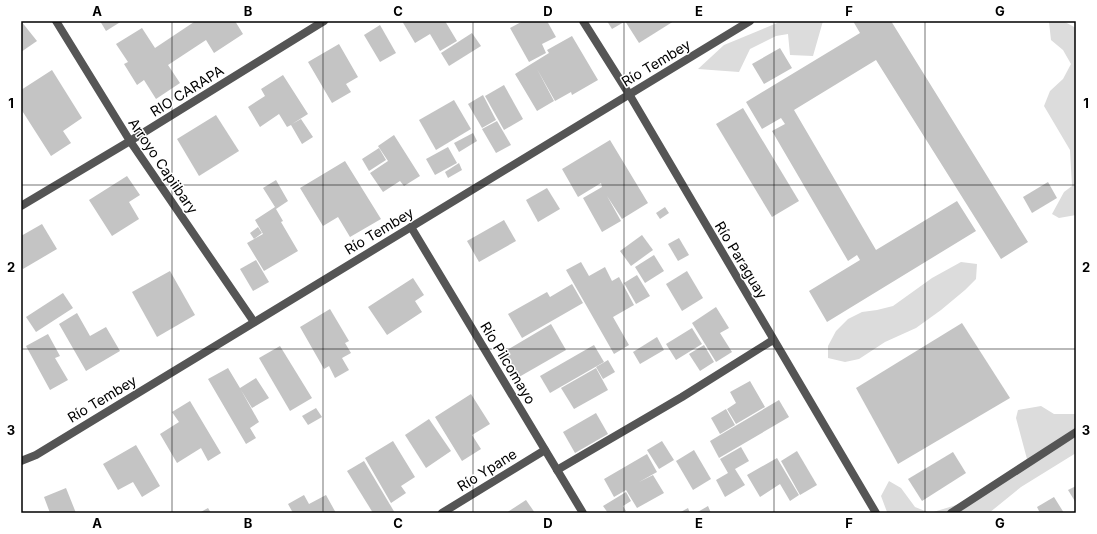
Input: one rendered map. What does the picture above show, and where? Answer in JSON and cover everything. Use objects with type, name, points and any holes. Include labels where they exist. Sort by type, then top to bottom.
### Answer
[{"type":"street","name":"Arroyo Capiibary","points":[[56,21],[130,141],[254,322]]},
{"type":"street","name":"Río Paraguay","points":[[583,21],[629,94],[876,513]]},
{"type":"street","name":"Río Tembey","points":[[21,461],[36,455],[750,21]]},
{"type":"street","name":"RIO CARAPA","points":[[21,206],[130,141],[320,22]]},
{"type":"street","name":"Río Pilcomayo","points":[[411,227],[583,513]]},
{"type":"street","points":[[557,470],[682,397],[773,340]]},
{"type":"street","points":[[951,513],[1076,432]]},
{"type":"street","name":"Río Ypane","points":[[442,513],[545,450]]},
{"type":"shaded area","points":[[782,21],[823,21],[813,56],[790,55],[788,34],[776,36],[750,49],[739,72],[698,69],[724,45]]},
{"type":"shaded area","points":[[1049,22],[1065,22],[1076,28],[1076,215],[1059,218],[1052,214],[1064,192],[1072,186],[1070,150],[1044,106],[1050,91],[1063,79],[1071,64],[1063,50],[1051,40]]},
{"type":"shaded area","points":[[961,262],[977,264],[976,279],[941,310],[916,328],[885,342],[859,359],[845,362],[828,358],[828,346],[836,331],[848,319],[862,312],[893,306],[932,278]]},
{"type":"shaded area","points":[[1041,406],[1054,414],[1076,414],[1076,453],[1021,487],[989,513],[930,513],[976,499],[1027,459],[1016,418],[1018,410]]},
{"type":"shaded area","points":[[889,481],[901,488],[915,507],[930,513],[888,513],[881,496]]},
{"type":"building","points":[[21,21],[37,41],[21,52]]},
{"type":"building","points":[[100,21],[122,21],[106,31]]},
{"type":"building","points":[[194,21],[235,21],[243,34],[214,53],[206,40],[168,65],[180,83],[156,99],[144,80],[137,85],[124,64],[128,62],[116,44],[142,28],[155,48]]},
{"type":"building","points":[[402,21],[445,21],[457,41],[440,51],[430,34],[415,43]]},
{"type":"building","points":[[523,21],[547,21],[556,37],[542,44],[546,53],[529,62],[510,28]]},
{"type":"building","points":[[607,21],[623,21],[624,22],[612,29]]},
{"type":"building","points":[[625,21],[674,21],[639,43]]},
{"type":"building","points":[[853,21],[891,21],[1028,242],[1001,259],[876,60],[794,110],[876,250],[957,201],[976,231],[827,322],[809,291],[860,260],[857,255],[848,261],[772,131],[785,124],[781,118],[762,129],[746,102],[860,33]]},
{"type":"building","points":[[380,25],[396,53],[380,62],[364,35]]},
{"type":"building","points":[[472,33],[481,46],[449,66],[441,53]]},
{"type":"building","points":[[572,36],[598,80],[572,95],[571,92],[555,101],[537,69],[554,101],[537,111],[515,74],[549,53],[547,50]]},
{"type":"building","points":[[339,44],[358,77],[346,84],[351,92],[332,103],[308,62]]},
{"type":"building","points":[[780,48],[792,68],[764,84],[752,64]]},
{"type":"building","points":[[52,70],[82,118],[63,131],[71,143],[51,156],[21,109],[21,90]]},
{"type":"building","points":[[283,75],[308,114],[292,124],[301,119],[313,137],[302,144],[291,125],[287,127],[279,114],[260,127],[248,107],[265,96],[261,89]]},
{"type":"building","points":[[504,85],[523,119],[504,130],[485,96]]},
{"type":"building","points":[[483,95],[496,120],[482,128],[468,104]]},
{"type":"building","points":[[454,100],[471,129],[436,150],[419,120]]},
{"type":"building","points":[[743,108],[799,201],[772,217],[716,124]]},
{"type":"building","points":[[216,115],[239,151],[199,176],[177,139]]},
{"type":"building","points":[[497,121],[511,145],[496,153],[482,129]]},
{"type":"building","points":[[473,133],[477,141],[459,152],[454,143]]},
{"type":"building","points":[[394,135],[420,176],[404,186],[400,181],[383,192],[370,173],[388,161],[378,146]]},
{"type":"building","points":[[610,140],[648,203],[622,219],[607,196],[621,221],[602,232],[583,198],[602,187],[601,183],[578,197],[562,169]]},
{"type":"building","points":[[448,147],[457,163],[435,175],[426,159]]},
{"type":"building","points":[[379,148],[386,160],[369,171],[362,159]]},
{"type":"building","points":[[345,161],[381,219],[350,237],[338,217],[323,226],[300,188]]},
{"type":"building","points":[[459,163],[462,170],[448,178],[445,172]]},
{"type":"building","points":[[127,176],[140,195],[129,202],[139,219],[112,236],[89,200]]},
{"type":"building","points":[[276,180],[288,201],[276,209],[283,221],[281,222],[298,251],[264,271],[247,243],[263,234],[255,220],[275,207],[263,188]]},
{"type":"building","points":[[1048,182],[1057,198],[1032,213],[1023,197]]},
{"type":"building","points":[[547,188],[560,209],[538,222],[526,200]]},
{"type":"building","points":[[665,207],[669,213],[660,219],[656,213]]},
{"type":"building","points":[[504,220],[516,241],[479,262],[467,241]]},
{"type":"building","points":[[42,224],[57,249],[23,269],[21,266],[21,236]]},
{"type":"building","points":[[258,227],[262,233],[254,239],[250,233]]},
{"type":"building","points":[[642,235],[653,250],[631,266],[620,251]]},
{"type":"building","points":[[679,238],[689,255],[678,261],[668,244]]},
{"type":"building","points":[[654,255],[664,271],[645,283],[635,267]]},
{"type":"building","points":[[256,260],[269,282],[253,291],[240,269]]},
{"type":"building","points":[[581,262],[589,276],[605,267],[612,281],[619,277],[634,305],[613,317],[629,345],[614,354],[566,270]]},
{"type":"building","points":[[170,271],[195,315],[157,337],[132,292]]},
{"type":"building","points":[[687,271],[703,298],[682,311],[666,284]]},
{"type":"building","points":[[637,275],[650,296],[636,304],[624,283]]},
{"type":"building","points":[[413,278],[424,295],[415,301],[422,312],[387,335],[368,307]]},
{"type":"building","points":[[572,284],[583,303],[522,338],[508,314],[547,292],[550,297]]},
{"type":"building","points":[[63,293],[73,308],[36,332],[26,317]]},
{"type":"building","points":[[716,307],[729,328],[720,333],[732,352],[716,362],[692,323]]},
{"type":"building","points":[[330,309],[349,341],[345,343],[351,353],[342,358],[349,370],[335,378],[329,366],[324,369],[300,327]]},
{"type":"building","points":[[77,313],[90,336],[106,327],[120,351],[86,371],[59,324]]},
{"type":"building","points":[[962,323],[1010,398],[898,464],[856,388]]},
{"type":"building","points":[[551,324],[566,350],[519,377],[504,352]]},
{"type":"building","points":[[692,328],[702,344],[676,360],[666,344]]},
{"type":"building","points":[[48,334],[60,356],[55,358],[68,380],[50,390],[26,346]]},
{"type":"building","points":[[657,337],[664,350],[640,364],[633,352]]},
{"type":"building","points":[[594,345],[604,362],[550,393],[540,376]]},
{"type":"building","points":[[704,345],[714,362],[700,371],[689,354]]},
{"type":"building","points":[[280,346],[312,398],[290,411],[259,358]]},
{"type":"building","points":[[608,360],[615,372],[603,379],[596,367]]},
{"type":"building","points":[[228,368],[240,388],[256,378],[269,398],[252,408],[241,390],[259,422],[250,428],[256,438],[246,444],[208,379]]},
{"type":"building","points":[[596,368],[608,390],[574,409],[561,388]]},
{"type":"building","points":[[750,381],[765,407],[736,424],[727,409],[736,403],[730,392]]},
{"type":"building","points":[[471,394],[490,424],[472,435],[481,449],[462,461],[435,417]]},
{"type":"building","points":[[779,400],[789,417],[719,458],[710,441]]},
{"type":"building","points":[[190,401],[221,453],[208,461],[201,448],[177,463],[160,434],[179,422],[172,412]]},
{"type":"building","points":[[316,408],[322,417],[308,425],[302,416]]},
{"type":"building","points":[[726,409],[735,425],[720,434],[711,418]]},
{"type":"building","points":[[596,413],[608,434],[575,453],[563,432]]},
{"type":"building","points":[[429,419],[451,451],[426,468],[405,435]]},
{"type":"building","points":[[393,441],[415,477],[401,486],[406,493],[391,503],[365,458]]},
{"type":"building","points":[[662,441],[674,460],[659,469],[647,450]]},
{"type":"building","points":[[136,445],[160,486],[142,497],[133,482],[118,490],[103,464]]},
{"type":"building","points":[[741,447],[749,461],[735,469],[745,485],[725,497],[716,480],[728,473],[720,459]]},
{"type":"building","points":[[694,450],[711,479],[693,490],[676,461]]},
{"type":"building","points":[[797,451],[817,485],[800,495],[781,461]]},
{"type":"building","points":[[953,452],[966,473],[922,501],[908,479]]},
{"type":"building","points":[[647,454],[657,472],[639,482],[653,475],[664,493],[637,508],[626,490],[614,497],[604,479]]},
{"type":"building","points":[[777,458],[799,495],[790,501],[780,484],[760,497],[747,475]]},
{"type":"building","points":[[364,461],[395,513],[373,513],[347,471]]},
{"type":"building","points":[[1076,486],[1076,503],[1068,490]]},
{"type":"building","points":[[66,488],[76,513],[50,513],[44,497]]},
{"type":"building","points":[[626,492],[631,501],[623,506],[626,511],[623,513],[608,513],[603,506]]},
{"type":"building","points":[[304,495],[309,504],[326,495],[336,513],[293,513],[288,504]]},
{"type":"building","points":[[1054,497],[1064,513],[1040,513],[1037,507]]},
{"type":"building","points":[[526,500],[535,513],[506,513]]},
{"type":"building","points":[[708,506],[711,513],[696,513]]},
{"type":"building","points":[[208,508],[211,513],[199,513]]},
{"type":"building","points":[[688,508],[690,513],[679,513]]}]
